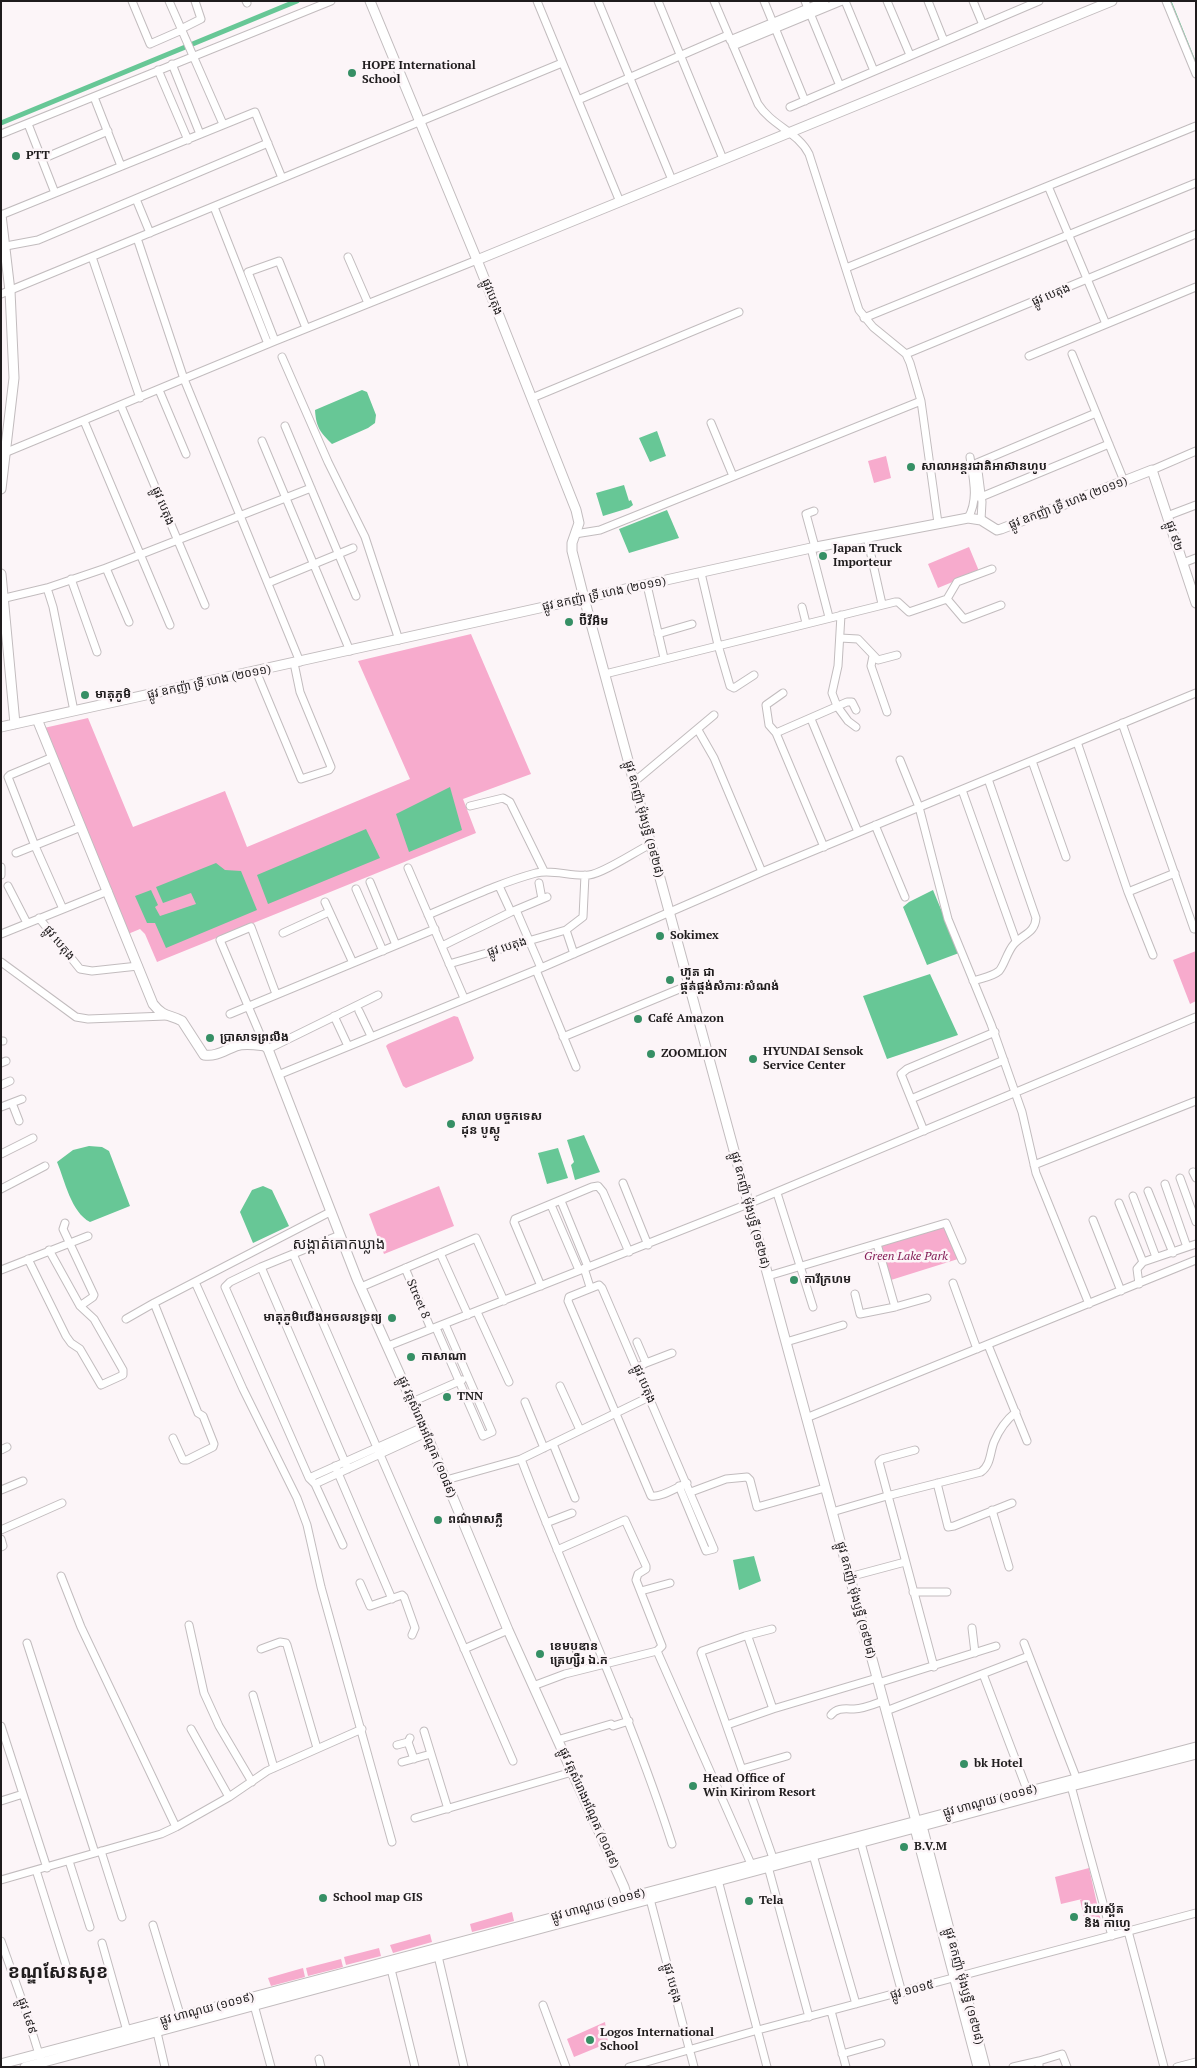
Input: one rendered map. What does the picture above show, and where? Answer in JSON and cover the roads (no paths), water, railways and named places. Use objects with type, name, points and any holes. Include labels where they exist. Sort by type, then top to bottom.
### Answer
[{"type":"main road","name":"ផ្លូវបេតុង","points":[[370,1],[477,260],[576,510],[579,523],[572,543],[572,551],[584,598]]},
{"type":"main road","points":[[477,260],[1112,1]]},
{"type":"main road","points":[[1,215],[6,246],[6,292],[14,378],[6,412],[1,489]]},
{"type":"main road","name":"ផ្លូវ ឧកញ៉ា ទ្រី ហេង (២០១១)","points":[[1,727],[867,537],[968,518],[981,520],[997,530],[1152,470]]},
{"type":"main road","name":"ផ្លូវ ៩២","points":[[1152,470],[1196,603]]},
{"type":"main road","points":[[1,574],[14,724]]},
{"type":"main road","name":"ផ្លូវ ឧកញ៉ា ម៉ុងឫទ្ធី (១៩២៨)","points":[[584,598],[918,1825],[958,1978],[978,2067]]},
{"type":"main road","points":[[37,719],[153,1004],[166,1016],[182,1021],[204,1055],[219,1054],[238,1046],[266,1048]]},
{"type":"main road","name":"ផ្លូវ វត្តសំរោងអណ្ដែត (១០៨៩)","points":[[266,1048],[361,1288],[446,1480],[508,1630],[624,1887],[628,1901]]},
{"type":"main road","name":"ផ្លូវ ហាណូយ (១០១៩)","points":[[182,2020],[254,2005],[390,1964],[438,1956],[751,1864],[813,1855],[1028,1794],[1076,1777],[1196,1746]]},
{"type":"main road","name":"ផ្លូវ ហាណូយ (១០១៩)","points":[[1028,1794],[1071,1786],[1196,1754]]},
{"type":"main road","name":"ផ្លូវ ហាណូយ (១០១៩)","points":[[1,2064],[41,2061],[156,2027],[390,1964],[628,1901],[650,1899],[718,1880],[769,1862],[918,1825]]},
{"type":"main road","name":"ផ្លូវ ឧកញ៉ា ម៉ុងឫទ្ធី (១៩២៨)","points":[[958,1978],[985,2067]]},
{"type":"main road","name":"ផ្លូវ ហាណូយ (១០១៩)","points":[[25,2067],[127,2030],[156,2027]]},
{"type":"street","points":[[132,1],[150,44],[201,19],[195,1]]},
{"type":"street","points":[[169,1],[223,124]]},
{"type":"street","points":[[1,134],[158,70],[193,53],[331,1]]},
{"type":"street","points":[[537,1],[620,202]]},
{"type":"street","points":[[598,1],[672,180]]},
{"type":"street","points":[[658,1],[723,160]]},
{"type":"street","points":[[714,1],[758,104],[765,115],[804,144],[809,154],[859,310],[864,318],[906,354],[921,401],[938,523]]},
{"type":"street","points":[[764,1],[805,101]]},
{"type":"street","points":[[578,100],[680,56],[774,25],[807,8],[826,1]]},
{"type":"street","points":[[807,8],[843,1],[874,71]]},
{"type":"street","points":[[887,1],[910,56]]},
{"type":"street","points":[[928,1],[944,41]]},
{"type":"street","points":[[973,1],[983,25]]},
{"type":"street","points":[[790,107],[983,25],[1020,5],[1038,1]]},
{"type":"street","points":[[1166,1],[1196,74]]},
{"type":"street","points":[[807,8],[840,86]]},
{"type":"street","points":[[6,292],[562,63]]},
{"type":"street","points":[[172,64],[200,134]]},
{"type":"street","points":[[158,70],[188,140]]},
{"type":"street","points":[[94,97],[122,166]]},
{"type":"street","points":[[1,215],[255,112],[282,178]]},
{"type":"street","points":[[28,124],[55,194]]},
{"type":"street","points":[[846,268],[1196,126]]},
{"type":"street","points":[[42,158],[108,131]]},
{"type":"street","points":[[6,246],[38,240],[268,143]]},
{"type":"street","points":[[864,318],[1196,183]]},
{"type":"street","points":[[1048,186],[1106,324]]},
{"type":"street","points":[[136,199],[150,233]]},
{"type":"street","points":[[214,206],[271,342]]},
{"type":"street","name":"ផ្លូវ បេតុង","points":[[906,354],[1196,234]]},
{"type":"street","points":[[137,238],[184,379],[268,582],[297,663],[300,692],[331,767],[329,770],[301,779],[256,671]]},
{"type":"street","points":[[92,257],[140,398]]},
{"type":"street","points":[[348,257],[368,303]]},
{"type":"street","points":[[3,454],[122,406],[271,342],[477,260]]},
{"type":"street","points":[[271,342],[248,272],[279,261],[306,328]]},
{"type":"street","points":[[1029,356],[1196,287]]},
{"type":"street","points":[[532,398],[739,312]]},
{"type":"street","points":[[1072,354],[1124,481]]},
{"type":"street","points":[[282,357],[328,462],[365,538],[400,640]]},
{"type":"street","points":[[159,390],[186,454]]},
{"type":"street","points":[[575,534],[600,530],[921,401]]},
{"type":"street","name":"ផ្លូវ បេតុង","points":[[122,406],[205,605]]},
{"type":"street","points":[[968,518],[978,497],[977,462],[1096,412]]},
{"type":"street","points":[[84,421],[142,554],[170,625]]},
{"type":"street","points":[[711,422],[734,476]]},
{"type":"street","points":[[285,426],[356,596]]},
{"type":"street","points":[[262,441],[350,651]]},
{"type":"street","points":[[978,497],[1110,444]]},
{"type":"street","name":"ផ្លូវ ឧកញ៉ា ទ្រី ហេង (២០១១)","points":[[1152,470],[1196,451]]},
{"type":"street","points":[[970,457],[981,520]]},
{"type":"street","points":[[3,599],[47,588],[106,568],[311,488]]},
{"type":"street","points":[[1167,516],[1196,505]]},
{"type":"street","points":[[814,511],[806,514],[829,618]]},
{"type":"street","points":[[867,537],[882,604]]},
{"type":"street","points":[[268,582],[353,548]]},
{"type":"street","points":[[1183,563],[1196,558]]},
{"type":"street","points":[[106,568],[128,622]]},
{"type":"street","points":[[605,674],[882,604],[898,602],[909,612],[947,599],[957,582],[992,569]]},
{"type":"street","points":[[701,573],[718,645],[732,688],[754,675]]},
{"type":"street","points":[[71,579],[98,652]]},
{"type":"street","points":[[647,585],[664,658]]},
{"type":"street","points":[[47,588],[53,606],[74,711]]},
{"type":"street","points":[[947,599],[964,618],[1001,605]]},
{"type":"street","points":[[802,607],[806,623]]},
{"type":"street","points":[[841,615],[838,666],[832,693],[836,706],[848,721],[856,727]]},
{"type":"street","points":[[658,634],[692,624]]},
{"type":"street","points":[[840,638],[858,639],[876,659],[881,660],[898,655]]},
{"type":"street","points":[[873,656],[871,666],[887,712]]},
{"type":"street","points":[[783,693],[766,705],[769,725],[776,733],[824,847]]},
{"type":"street","points":[[278,1075],[539,969],[762,872],[1196,694]]},
{"type":"street","points":[[776,733],[836,706],[852,702],[856,710]]},
{"type":"street","points":[[634,782],[714,715]]},
{"type":"street","points":[[811,718],[858,832]]},
{"type":"street","points":[[1122,723],[1194,929]]},
{"type":"street","points":[[698,730],[714,758],[762,872]]},
{"type":"street","points":[[1077,742],[1128,892],[1154,955]]},
{"type":"street","points":[[53,757],[10,775],[8,778],[63,909]]},
{"type":"street","points":[[900,760],[919,807],[948,919],[995,1032],[1022,1112],[1034,1165],[1089,1304]]},
{"type":"street","points":[[1032,761],[1066,857]]},
{"type":"street","points":[[973,981],[995,974],[1001,969],[1009,950],[1016,941],[1029,934],[1036,925],[1036,918],[988,779]]},
{"type":"street","points":[[962,790],[1016,941]]},
{"type":"street","points":[[470,806],[503,798],[510,802],[544,871]]},
{"type":"street","points":[[875,825],[906,897]]},
{"type":"street","points":[[16,853],[81,827]]},
{"type":"street","points":[[428,915],[512,880],[544,871],[585,875],[596,873],[651,844]]},
{"type":"street","points":[[1,867],[1,875]]},
{"type":"street","points":[[408,868],[464,998]]},
{"type":"street","points":[[1128,892],[1175,873]]},
{"type":"street","points":[[574,954],[566,930],[583,917],[585,875]]},
{"type":"street","points":[[370,882],[396,945]]},
{"type":"street","points":[[442,946],[545,898],[539,883]]},
{"type":"street","points":[[8,886],[27,923]]},
{"type":"street","points":[[500,886],[529,940],[563,1037],[576,1067]]},
{"type":"street","points":[[356,889],[383,951]]},
{"type":"street","points":[[1,934],[108,891]]},
{"type":"street","points":[[325,902],[353,963]]},
{"type":"street","points":[[283,933],[329,912]]},
{"type":"street","name":"ផ្លូវ បេតុង","points":[[39,918],[80,969],[92,971],[138,966]]},
{"type":"street","points":[[276,994],[251,927],[220,940],[266,1048],[378,995]]},
{"type":"street","points":[[230,1014],[435,929]]},
{"type":"street","name":"ផ្លូវ បេតុង","points":[[449,964],[566,930]]},
{"type":"street","points":[[2,964],[76,1017],[88,1020],[166,1016]]},
{"type":"street","points":[[563,1037],[689,985]]},
{"type":"street","points":[[360,1011],[371,1036]]},
{"type":"street","points":[[334,1016],[348,1046]]},
{"type":"street","points":[[388,1346],[777,1193],[1196,1017]]},
{"type":"street","points":[[924,1131],[902,1077],[904,1071],[995,1032]]},
{"type":"street","points":[[911,1099],[1004,1060]]},
{"type":"street","points":[[1,1085],[10,1081]]},
{"type":"street","points":[[1,1107],[22,1099]]},
{"type":"street","points":[[1034,1165],[1196,1101]]},
{"type":"street","points":[[12,1103],[20,1121]]},
{"type":"street","points":[[1,1154],[33,1138]]},
{"type":"street","points":[[1,1189],[45,1166]]},
{"type":"street","points":[[1180,1178],[1196,1222]]},
{"type":"street","points":[[623,1183],[648,1245]]},
{"type":"street","points":[[1165,1184],[1187,1248]]},
{"type":"street","points":[[540,1286],[514,1222],[515,1219],[598,1186],[603,1192],[629,1252]]},
{"type":"street","points":[[1148,1190],[1173,1252]]},
{"type":"street","points":[[777,1193],[813,1307]]},
{"type":"street","points":[[1133,1196],[1156,1257]]},
{"type":"street","points":[[562,1201],[590,1287],[569,1297],[568,1301],[651,1496],[655,1497],[687,1483]]},
{"type":"street","points":[[1119,1203],[1144,1262]]},
{"type":"street","points":[[551,1205],[584,1268]]},
{"type":"street","points":[[126,1319],[330,1212]]},
{"type":"street","points":[[1093,1220],[1121,1291]]},
{"type":"street","points":[[65,1223],[63,1229],[94,1295],[80,1306]]},
{"type":"street","points":[[768,1276],[946,1223],[962,1260]]},
{"type":"street","points":[[340,1235],[261,1267],[230,1282],[225,1287],[309,1478],[315,1484],[343,1545]]},
{"type":"street","points":[[1,1270],[88,1236]]},
{"type":"street","points":[[361,1288],[476,1238],[504,1301]]},
{"type":"street","points":[[877,1244],[895,1307]]},
{"type":"street","points":[[1139,1284],[1137,1269],[1144,1262],[1196,1244]]},
{"type":"street","points":[[28,1259],[66,1336],[71,1343],[80,1349],[101,1385],[123,1374],[123,1370],[94,1319],[80,1306],[49,1250]]},
{"type":"street","points":[[440,1253],[468,1316]]},
{"type":"street","points":[[293,1254],[513,1761]]},
{"type":"street","points":[[806,1418],[1196,1260]]},
{"type":"street","points":[[261,1267],[346,1465]]},
{"type":"street","name":"Street 8","points":[[405,1268],[459,1381],[482,1436],[492,1432],[468,1378]]},
{"type":"street","points":[[195,1282],[243,1389],[297,1498],[307,1525],[321,1587],[392,1842]]},
{"type":"street","points":[[952,1283],[977,1349]]},
{"type":"street","name":"ផ្លូវ បេតុង","points":[[590,1287],[601,1286],[715,1547],[709,1551],[706,1551],[679,1486]]},
{"type":"street","points":[[854,1294],[860,1314],[927,1298]]},
{"type":"street","points":[[154,1303],[190,1395],[198,1412],[203,1416],[214,1444],[212,1447],[187,1460],[183,1460],[173,1438]]},
{"type":"street","points":[[477,1312],[509,1382]]},
{"type":"street","points":[[412,1402],[468,1378],[445,1324]]},
{"type":"street","points":[[786,1342],[842,1325]]},
{"type":"street","points":[[637,1342],[646,1363]]},
{"type":"street","points":[[988,1345],[1027,1441]]},
{"type":"street","points":[[637,1368],[672,1353]]},
{"type":"street","points":[[560,1386],[580,1430]]},
{"type":"street","points":[[446,1480],[521,1459],[649,1397]]},
{"type":"street","points":[[525,1402],[544,1448]]},
{"type":"street","points":[[832,1512],[985,1469],[998,1434],[1007,1419],[1016,1412]]},
{"type":"street","points":[[315,1484],[346,1465],[424,1430]]},
{"type":"street","points":[[554,1444],[575,1498]]},
{"type":"street","points":[[915,1450],[879,1461],[934,1667]]},
{"type":"street","points":[[521,1459],[647,1766],[672,1844]]},
{"type":"street","points":[[309,1478],[336,1470]]},
{"type":"street","points":[[336,1470],[392,1598]]},
{"type":"street","points":[[691,1492],[726,1479],[747,1477],[750,1480],[757,1507],[825,1488]]},
{"type":"street","points":[[1,1490],[23,1481]]},
{"type":"street","points":[[937,1483],[948,1527],[1012,1503]]},
{"type":"street","points":[[1,1530],[62,1503]]},
{"type":"street","points":[[992,1510],[1009,1567]]},
{"type":"street","points":[[546,1523],[572,1513]]},
{"type":"street","points":[[533,1686],[565,1674],[657,1651],[662,1646],[636,1577],[646,1569],[646,1566],[625,1520],[557,1550]]},
{"type":"street","points":[[1,1539],[3,1546],[1,1548]]},
{"type":"street","points":[[849,1577],[905,1562]]},
{"type":"street","points":[[61,1576],[81,1627],[176,1827]]},
{"type":"street","points":[[360,1583],[370,1606],[402,1595],[415,1628],[412,1634]]},
{"type":"street","points":[[641,1592],[670,1583]]},
{"type":"street","points":[[913,1592],[947,1592]]},
{"type":"street","points":[[189,1625],[204,1693],[219,1726],[252,1782]]},
{"type":"street","points":[[972,1628],[974,1654]]},
{"type":"street","points":[[772,1629],[702,1651],[702,1653],[742,1769],[769,1862],[809,2017]]},
{"type":"street","points":[[464,1649],[508,1630]]},
{"type":"street","points":[[748,1637],[773,1708]]},
{"type":"street","points":[[27,1642],[122,1917]]},
{"type":"street","points":[[261,1649],[280,1642],[286,1643],[317,1748]]},
{"type":"street","points":[[1024,1643],[1076,1777]]},
{"type":"street","points":[[727,1725],[773,1708],[934,1667],[996,1646]]},
{"type":"street","points":[[657,1651],[751,1864]]},
{"type":"street","points":[[886,1711],[1029,1656]]},
{"type":"street","points":[[983,1674],[1028,1794]]},
{"type":"street","points":[[253,1695],[274,1768]]},
{"type":"street","points":[[832,1715],[839,1710],[849,1707],[854,1709],[883,1701]]},
{"type":"street","points":[[558,1740],[611,1724],[612,1726],[629,1721]]},
{"type":"street","points":[[1,1726],[47,1868]]},
{"type":"street","points":[[191,1729],[229,1797]]},
{"type":"street","points":[[1,1880],[161,1834],[229,1797],[274,1768],[362,1729]]},
{"type":"street","points":[[424,1731],[448,1809]]},
{"type":"street","points":[[397,1745],[409,1740],[414,1758]]},
{"type":"street","points":[[402,1762],[431,1754]]},
{"type":"street","points":[[742,1769],[787,1756]]},
{"type":"street","points":[[415,1818],[572,1772]]},
{"type":"street","points":[[1071,1786],[1112,1936]]},
{"type":"street","points":[[1,1801],[23,1794]]},
{"type":"street","points":[[861,1842],[902,1993]]},
{"type":"street","points":[[813,1855],[856,2004]]},
{"type":"street","points":[[69,1861],[90,1927]]},
{"type":"street","points":[[36,1870],[69,1975]]},
{"type":"street","points":[[718,1880],[767,2067]]},
{"type":"street","name":"ផ្លូវ បេតុង","points":[[650,1899],[694,2067]]},
{"type":"street","name":"ផ្លូវ ១០១៥","points":[[629,2067],[758,2030],[1196,1913]]},
{"type":"street","points":[[154,1925],[182,2020]]},
{"type":"street","points":[[1128,1931],[1164,2067]]},
{"type":"street","name":"ផ្លូវ ៤៩៩","points":[[1,1941],[41,2061]]},
{"type":"street","points":[[102,1943],[127,2030]]},
{"type":"street","points":[[438,1956],[464,2067]]},
{"type":"street","points":[[390,1964],[415,2067]]},
{"type":"street","points":[[254,2005],[271,2067]]},
{"type":"street","points":[[543,2005],[566,2067]]},
{"type":"street","points":[[831,2011],[846,2067]]},
{"type":"street","points":[[156,2027],[165,2067]]},
{"type":"street","points":[[842,2054],[881,2043]]},
{"type":"street","points":[[1013,2067],[1039,2064],[1062,2054],[1067,2067]]},
{"type":"street","points":[[318,2059],[320,2067]]},
{"type":"street","points":[[1177,2067],[1196,2062]]},
{"type":"waterway","points":[[1,123],[297,1]]},
{"type":"waterway","points":[[1171,1],[1196,63]]},
{"type":"place","name":"HOPE International School","points":[[352,73]]},
{"type":"place","name":"PTT","points":[[16,156]]},
{"type":"place","name":"សាលាអន្ដរជាតិអាស៊ានហូប","points":[[911,467]]},
{"type":"place","name":"Japan Truck Importeur","points":[[823,556]]},
{"type":"place","name":"ប៊ីវីអឹម","points":[[569,622]]},
{"type":"place","name":"មាតុភូមិ","points":[[85,695]]},
{"type":"place","name":"Sokimex","points":[[660,936]]},
{"type":"place","name":"ហ៊ួត ជា ផ្គត់ផ្គង់សំភារៈសំណង់","points":[[670,980]]},
{"type":"place","name":"Café Amazon","points":[[638,1019]]},
{"type":"place","name":"ប្រាសាទព្រលឹង","points":[[210,1038]]},
{"type":"place","name":"ZOOMLION","points":[[651,1054]]},
{"type":"place","name":"HYUNDAI Sensok Service Center","points":[[753,1059]]},
{"type":"place","name":"សាលា បច្ចកទេស ដុន បូស្កូ","points":[[451,1124]]},
{"type":"place","name":"ការីក្រហម","points":[[794,1280]]},
{"type":"place","name":"មាតុភូមិយើងអចលនទ្រព្យ","points":[[392,1318]]},
{"type":"place","name":"កាសាណា","points":[[411,1357]]},
{"type":"place","name":"TNN","points":[[447,1397]]},
{"type":"place","name":"ពណ៌មាសភ្លឺ","points":[[438,1520]]},
{"type":"place","name":"ខេមបូឌាន ត្រេហ្សឺរ ឯ.ក","points":[[540,1654]]},
{"type":"place","name":"bk Hotel","points":[[964,1764]]},
{"type":"place","name":"Head Office of Win Kirirom Resort","points":[[693,1786]]},
{"type":"place","name":"B.V.M","points":[[904,1847]]},
{"type":"place","name":"School map GIS","points":[[323,1898]]},
{"type":"place","name":"Tela","points":[[749,1901]]},
{"type":"place","name":"វ៉ាយស្ព័ត និង កាហ្វេ","points":[[1074,1917]]},
{"type":"place","name":"Logos International School","points":[[590,2040]]},
{"type":"district","name":"សង្កាត់គោកឃ្លាង","points":[[339,1245]]},
{"type":"district","name":"ខណ្ឌសែនសុខ","points":[[58,1973]]},
{"type":"park label","name":"Green Lake Park","points":[[906,1257]]}]
